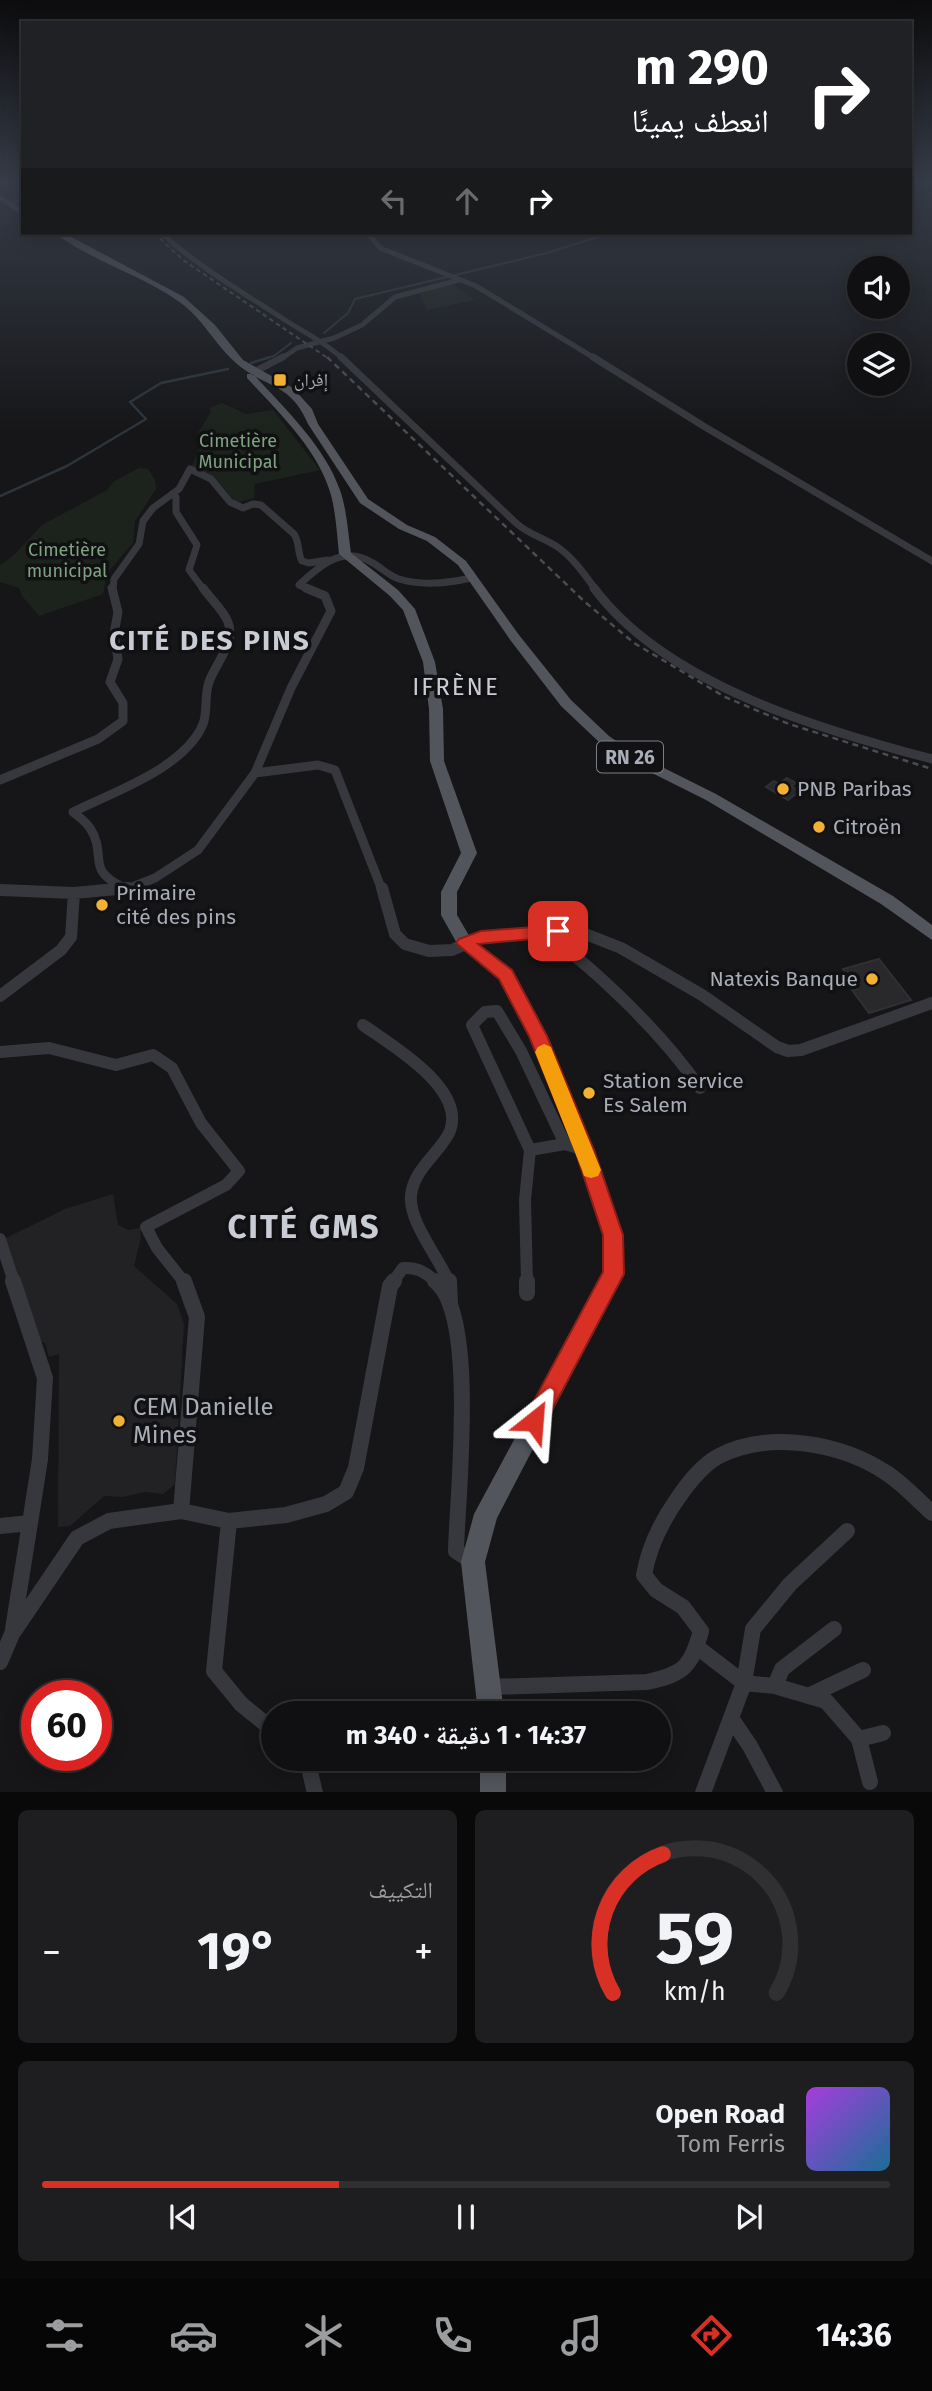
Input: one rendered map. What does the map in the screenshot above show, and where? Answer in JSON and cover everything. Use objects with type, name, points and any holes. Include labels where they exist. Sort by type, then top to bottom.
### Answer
[{"type":"main road","points":[[109,265],[173,299],[246,370],[277,392],[279,402],[326,472],[335,494],[337,557],[394,593],[409,609],[429,662],[436,709],[437,761],[469,853],[449,892],[449,915],[465,943],[506,974],[538,1036],[584,1150],[613,1235],[614,1274],[486,1514],[473,1562],[490,1701]]},
{"type":"main road","points":[[117,265],[181,299],[212,327],[246,370],[277,392]]},
{"type":"main road","name":"RN 26","points":[[277,392],[313,424],[364,501],[383,515],[431,539],[462,563],[566,703],[604,739],[627,755],[711,797],[887,900],[932,934]]},
{"type":"main road","points":[[493,1771],[493,1792]]},
{"type":"street","points":[[199,265],[322,342],[404,411],[448,458],[527,533],[559,547],[621,621],[649,641],[713,681],[774,710],[825,729],[932,759]]},
{"type":"street","points":[[421,265],[476,286],[507,303],[705,427],[932,561]]},
{"type":"street","points":[[246,370],[276,362],[297,348],[322,342],[362,325],[395,297],[459,280]]},
{"type":"street","points":[[0,780],[98,739],[123,721],[122,703],[110,682],[118,659],[114,634],[118,611],[112,587],[114,579],[139,544],[143,521],[153,508],[185,482],[190,469],[211,479],[237,506],[243,508],[253,504],[261,505],[286,525],[298,540],[297,551],[302,561],[309,563],[337,557],[366,558],[399,580],[452,582],[471,578]]},
{"type":"street","points":[[127,889],[101,875],[96,862],[92,832],[86,822],[73,812],[166,766],[178,755],[199,732],[208,713],[206,691],[228,648],[228,622],[213,606],[206,590],[189,570],[197,545],[176,512],[176,497],[172,494]]},
{"type":"street","points":[[0,890],[74,893],[127,889],[155,878],[198,850],[255,773],[291,688],[331,611],[325,596],[299,585],[337,557]]},
{"type":"street","points":[[255,773],[318,765],[335,770],[380,882],[395,934],[405,944],[429,951],[452,950],[481,937],[575,930],[621,948],[702,995],[776,1047],[788,1051],[801,1050],[932,1003]]},
{"type":"street","points":[[0,996],[61,950],[71,937],[74,893]]},
{"type":"street","points":[[541,932],[554,939],[621,994],[677,1054],[700,1088]]},
{"type":"street","points":[[527,1293],[525,1200],[530,1150],[472,1025],[485,1012],[497,1011],[511,1031],[565,1144]]},
{"type":"street","points":[[363,1025],[424,1070],[445,1093],[450,1110],[450,1130],[422,1166],[411,1192],[412,1212],[449,1280],[450,1304],[460,1353],[463,1418],[455,1525],[457,1551],[473,1562]]},
{"type":"street","points":[[0,1052],[49,1048],[116,1065],[153,1055],[172,1068],[201,1123],[239,1171],[226,1185],[146,1227],[157,1248],[184,1281],[197,1317],[181,1511]]},
{"type":"street","points":[[530,1150],[565,1144],[584,1150]]},
{"type":"street","points":[[0,1240],[45,1378],[40,1459],[12,1633]]},
{"type":"street","points":[[0,1662],[12,1633],[77,1538],[109,1521],[181,1511],[229,1521],[286,1515],[326,1504],[346,1492],[356,1468],[390,1286],[403,1268],[419,1268],[435,1280],[450,1304]]},
{"type":"street","points":[[489,1687],[647,1682],[672,1677],[693,1661],[701,1631],[684,1607],[656,1590],[643,1575],[647,1554],[668,1512],[695,1473],[720,1456],[751,1445],[795,1443],[839,1452],[887,1474],[932,1513]]},
{"type":"street","points":[[229,1521],[214,1671],[242,1704],[261,1720]]},
{"type":"street","points":[[0,1526],[30,1523]]},
{"type":"street","points":[[703,1792],[744,1683],[753,1629],[790,1584],[847,1531]]},
{"type":"street","points":[[775,1686],[782,1669],[834,1629]]},
{"type":"street","points":[[696,1647],[744,1683],[775,1686],[826,1701],[859,1738],[870,1782]]},
{"type":"street","points":[[808,1696],[863,1670]]},
{"type":"street","points":[[731,1717],[774,1792]]},
{"type":"street","points":[[859,1738],[883,1733]]},
{"type":"street","points":[[310,1771],[315,1792]]},
{"type":"shaded area","name":"CEM Danielle Mines","points":[[113,1194],[118,1225],[128,1230],[140,1228],[141,1238],[134,1266],[177,1304],[184,1324],[175,1484],[163,1494],[145,1492],[123,1497],[104,1496],[70,1526],[58,1527],[59,1354],[49,1357],[45,1343],[39,1341],[6,1238],[65,1209]]},
{"type":"green space","points":[[453,284],[475,300],[427,310],[419,292]]},
{"type":"green space","name":"Cimetière Municipal","points":[[222,403],[246,414],[273,410],[320,470],[255,484],[254,498],[236,503],[219,483],[191,468],[201,446],[198,433],[211,412],[210,408]]},
{"type":"green space","name":"Cimetière municipal","points":[[139,468],[148,469],[155,480],[156,489],[135,521],[133,543],[107,573],[103,594],[39,616],[22,596],[19,588],[0,582],[0,565],[14,555],[42,525],[107,490],[113,482]]},
{"type":"building","name":"PNB Paribas","points":[[787,778],[796,783],[791,786],[800,791],[788,800],[766,787],[774,781],[779,784]]},
{"type":"building","name":"Natexis Banque","points":[[879,959],[911,1000],[869,1013],[852,990],[857,989],[843,969]]},
{"type":"waterway","points":[[324,333],[348,313],[355,299],[498,265]]},
{"type":"waterway","points":[[265,359],[274,356],[291,343]]},
{"type":"waterway","points":[[251,363],[270,357]]},
{"type":"waterway","points":[[0,496],[67,466],[146,419],[130,402],[161,383],[228,369]]},
{"type":"railway","points":[[190,265],[329,359]]},
{"type":"railway","points":[[327,357],[585,602],[634,643],[725,697],[789,724],[932,769]]},
{"type":"slow traffic","points":[[544,1052],[591,1170]]},
{"type":"place","name":"إفران","points":[[280,380]]},
{"type":"place","name":"PNB Paribas","points":[[783,789]]},
{"type":"place","name":"Citroën","points":[[819,827]]},
{"type":"place","name":"Primaire cité des pins","points":[[102,905]]},
{"type":"place","name":"Natexis Banque","points":[[872,979]]},
{"type":"place","name":"Station service Es Salem","points":[[589,1093]]},
{"type":"place","name":"CEM Danielle Mines","points":[[119,1421]]},
{"type":"district","name":"CITÉ DES PINS","points":[[210,640]]},
{"type":"district","name":"IFRÈNE","points":[[456,687]]},
{"type":"district","name":"CITÉ GMS","points":[[304,1227]]},
{"type":"route","points":[[534,1421],[614,1274],[613,1235],[584,1150],[538,1036],[506,974],[465,943],[481,937],[558,931]]}]
